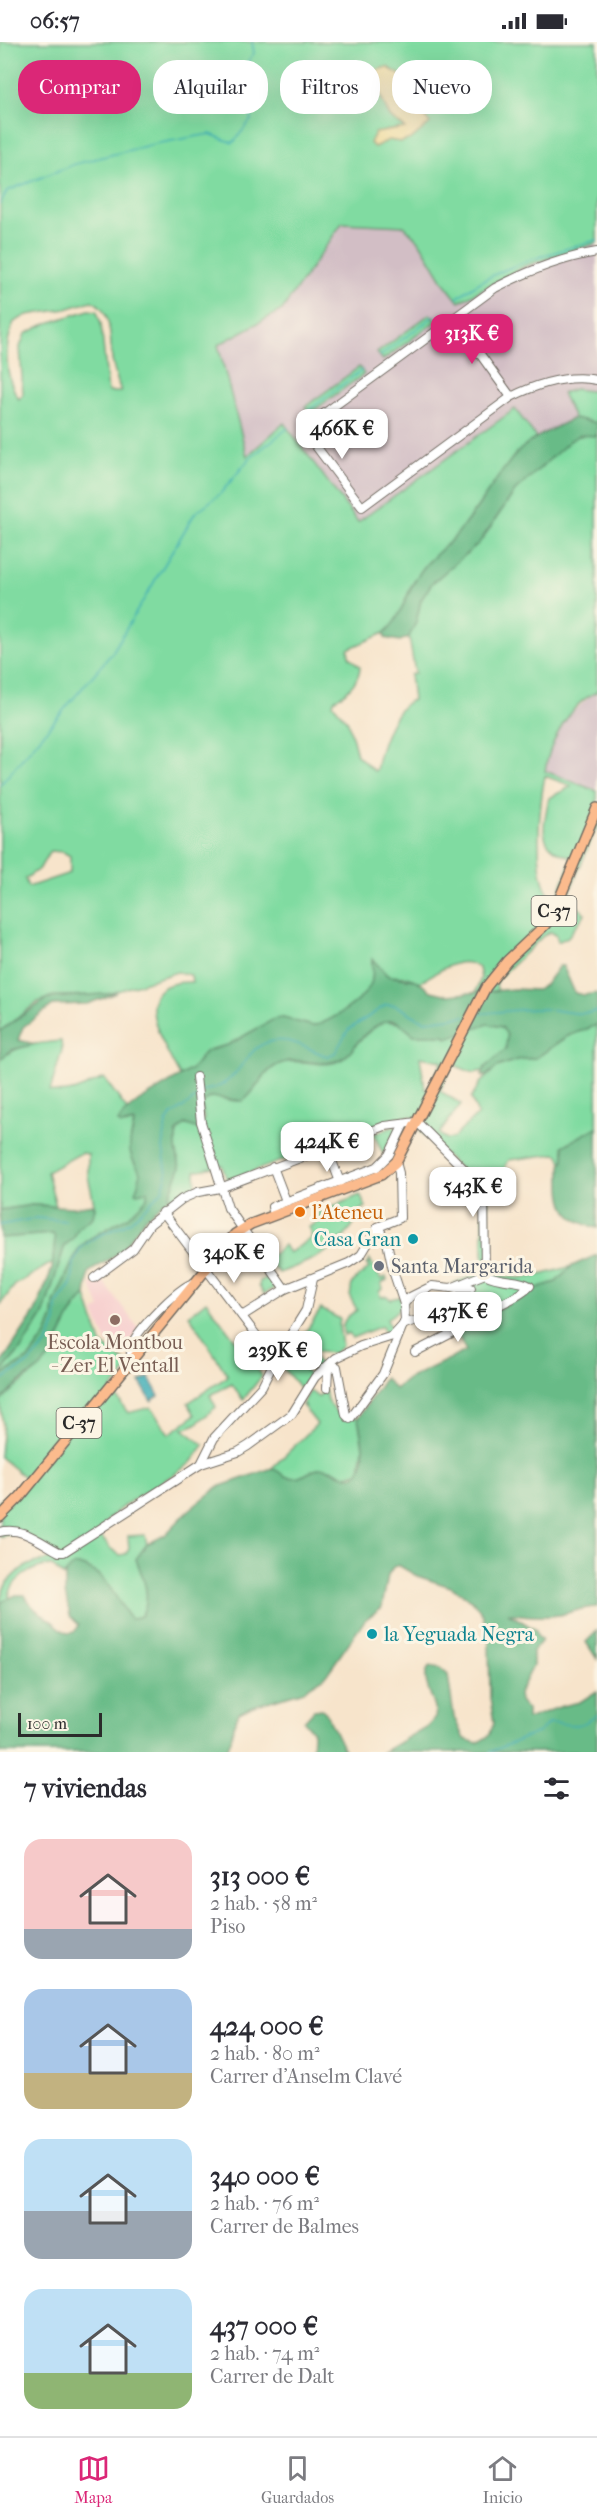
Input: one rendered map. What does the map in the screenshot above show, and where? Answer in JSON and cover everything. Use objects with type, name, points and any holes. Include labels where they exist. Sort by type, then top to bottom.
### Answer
[{"type":"main road","name":"C-37","points":[[0,1517],[20,1497],[225,1243],[242,1228],[369,1180],[387,1171],[396,1162],[481,994],[499,969],[540,930],[554,912],[597,808]]},
{"type":"street","points":[[597,252],[575,256],[523,273],[481,297],[303,429],[362,507],[511,397],[529,388],[561,379],[597,380]]},
{"type":"street","points":[[454,318],[511,397]]},
{"type":"street","points":[[196,1077],[201,1122],[228,1208],[285,1289]]},
{"type":"street","points":[[94,1278],[134,1249],[143,1232],[182,1199],[198,1192],[220,1188],[385,1126],[395,1123],[404,1124],[419,1118],[484,1189],[485,1274]]},
{"type":"street","points":[[404,1124],[405,1129],[411,1133]]},
{"type":"street","points":[[274,1215],[272,1207],[340,1182],[383,1163],[396,1143],[404,1124]]},
{"type":"street","points":[[327,1148],[340,1182]]},
{"type":"street","points":[[242,1316],[285,1289],[349,1263],[361,1255],[378,1227],[400,1218],[399,1173],[396,1162]]},
{"type":"street","points":[[273,1167],[286,1201]]},
{"type":"street","points":[[164,1212],[275,1360]]},
{"type":"street","points":[[326,1368],[337,1367],[346,1415],[350,1419],[383,1374],[403,1325],[404,1304],[393,1271],[387,1242],[378,1227]]},
{"type":"street","points":[[415,1352],[479,1319],[530,1286],[523,1282],[499,1280],[485,1274],[451,1288]]},
{"type":"street","points":[[201,1464],[214,1438],[262,1386],[306,1310],[313,1279]]},
{"type":"street","points":[[404,1304],[410,1297],[432,1286],[471,1288]]},
{"type":"street","points":[[0,1532],[12,1530],[22,1532],[59,1552],[64,1552],[201,1464],[238,1452],[292,1414],[307,1388],[326,1368],[349,1351],[393,1336],[403,1325],[436,1316],[485,1313]]},
{"type":"street","points":[[326,1368],[327,1388]]},
{"type":"shaded area","points":[[342,223],[404,226],[419,241],[444,283],[460,302],[525,266],[597,243],[597,392],[575,389],[563,392],[574,418],[537,438],[514,409],[358,522],[284,424],[247,456],[218,345],[282,310]]},
{"type":"shaded area","points":[[596,691],[597,791],[545,772],[547,756],[565,719]]},
{"type":"shaded area","name":"Escola Montbou - Zer El Ventall","points":[[101,1278],[139,1329],[120,1353],[114,1341],[107,1343],[94,1312],[100,1308],[90,1283],[97,1284]]},
{"type":"green space","points":[[0,42],[597,42],[597,243],[525,266],[459,302],[444,283],[419,241],[404,226],[342,223],[282,310],[218,345],[247,456],[284,423],[358,522],[515,409],[537,438],[516,453],[457,535],[426,564],[411,586],[400,615],[391,627],[384,633],[348,649],[349,656],[360,667],[359,672],[351,686],[334,700],[333,704],[348,722],[357,755],[374,771],[393,720],[406,704],[413,700],[410,675],[415,673],[409,637],[416,622],[421,600],[428,587],[483,538],[515,491],[556,453],[575,437],[597,436],[597,692],[578,705],[562,725],[551,748],[545,771],[597,791],[597,826],[568,896],[585,914],[568,937],[558,942],[556,935],[551,932],[543,936],[499,978],[496,985],[498,991],[475,994],[481,978],[479,968],[472,964],[456,963],[420,982],[407,977],[388,976],[372,959],[371,984],[361,997],[337,1015],[313,1026],[283,1018],[258,1028],[228,1045],[211,1049],[203,1054],[192,1069],[180,1076],[158,1032],[153,1002],[159,991],[171,984],[192,982],[191,975],[177,972],[105,995],[53,996],[38,1002],[0,1031]],"holes":[[[91,301],[103,310],[107,318],[112,360],[121,392],[108,392],[101,324],[97,311],[89,310],[45,324],[25,334],[20,347],[23,394],[19,399],[10,381],[7,361],[8,341],[14,322],[27,315],[66,309]],[[545,776],[572,786],[549,798],[545,819],[547,842],[560,853],[572,857],[556,900],[548,892],[540,862],[539,822]],[[50,851],[63,852],[70,856],[70,873],[28,887],[25,879],[40,868]]]},
{"type":"green space","points":[[430,314],[436,321],[383,360],[377,353]]},
{"type":"green space","points":[[359,367],[364,374],[310,413],[305,407]]},
{"type":"green space","points":[[575,389],[597,392],[597,423],[574,418],[562,393]]},
{"type":"green space","points":[[574,418],[597,423],[597,436],[580,435],[571,440],[515,491],[479,543],[432,583],[421,600],[416,622],[409,637],[400,641],[385,638],[384,633],[396,620],[421,571],[452,540],[516,454],[535,438]]},
{"type":"green space","points":[[372,959],[388,976],[416,980],[431,991],[448,995],[514,989],[537,990],[545,985],[559,966],[563,966],[575,993],[584,995],[597,993],[597,1025],[568,1036],[536,1058],[516,1060],[482,1076],[485,1067],[506,1049],[507,1035],[502,1027],[488,1024],[447,1038],[444,1035],[414,1035],[400,1023],[390,1021],[379,1024],[369,1031],[348,1054],[334,1062],[289,1061],[275,1066],[243,1101],[211,1097],[202,1103],[200,1130],[185,1124],[176,1133],[180,1168],[169,1198],[146,1217],[120,1253],[89,1272],[86,1296],[75,1307],[49,1358],[39,1369],[19,1382],[0,1402],[0,1365],[35,1312],[52,1269],[55,1238],[53,1234],[49,1234],[0,1238],[0,1210],[32,1205],[74,1207],[92,1204],[95,1207],[93,1217],[79,1227],[73,1239],[65,1245],[44,1313],[22,1348],[2,1371],[3,1374],[29,1358],[46,1335],[53,1317],[54,1303],[78,1250],[89,1239],[128,1217],[147,1198],[147,1191],[135,1192],[140,1173],[132,1158],[130,1147],[134,1122],[121,1125],[118,1122],[124,1113],[139,1101],[192,1069],[206,1051],[228,1045],[274,1019],[283,1018],[313,1026],[337,1015],[367,990],[372,977]]},
{"type":"green space","points":[[117,993],[87,1004],[53,1005],[23,1027],[18,1040],[35,1044],[12,1050],[0,1059],[0,1031],[48,998]]},
{"type":"green space","points":[[385,1021],[399,1023],[414,1035],[465,1032],[488,1024],[502,1027],[508,1035],[506,1049],[483,1071],[473,1073],[452,1064],[440,1091],[461,1104],[439,1134],[447,1139],[453,1138],[478,1114],[471,1098],[480,1083],[497,1067],[516,1060],[536,1058],[568,1036],[597,1025],[597,1127],[563,1146],[565,1159],[562,1163],[559,1155],[555,1154],[509,1160],[498,1181],[486,1187],[490,1271],[520,1278],[572,1266],[556,1282],[540,1287],[481,1320],[475,1308],[457,1311],[455,1303],[472,1295],[468,1287],[452,1283],[480,1273],[483,1267],[483,1196],[479,1187],[420,1131],[424,1124],[411,1116],[395,1119],[227,1181],[222,1165],[195,1171],[196,1187],[169,1198],[180,1168],[176,1135],[182,1125],[192,1125],[204,1120],[202,1103],[211,1097],[243,1100],[271,1070],[286,1062],[327,1064],[341,1060],[366,1034]],"holes":[[[420,1057],[442,1061],[429,1090],[425,1089]]]},
{"type":"green space","points":[[61,1041],[62,1050],[50,1091],[71,1091],[104,1078],[128,1111],[124,1113],[125,1125],[134,1122],[130,1141],[141,1174],[137,1188],[148,1191],[147,1198],[128,1217],[89,1239],[78,1250],[54,1303],[53,1317],[46,1335],[29,1358],[3,1374],[2,1371],[26,1341],[44,1313],[65,1245],[73,1239],[79,1227],[90,1219],[95,1208],[88,1176],[88,1154],[81,1153],[47,1172],[56,1206],[32,1205],[0,1210],[0,1059],[21,1048]]},
{"type":"green space","points":[[395,1126],[397,1130],[383,1154],[374,1134]]},
{"type":"green space","points":[[597,1127],[597,1228],[576,1220],[565,1208],[561,1191],[561,1164],[564,1157],[563,1146]]},
{"type":"green space","points":[[360,1195],[366,1207],[359,1211],[354,1224],[346,1234],[327,1251],[279,1273],[267,1259],[284,1245],[289,1253],[312,1238],[309,1227],[320,1221],[318,1213]]},
{"type":"green space","points":[[53,1234],[55,1238],[53,1264],[15,1285],[0,1305],[0,1238]]},
{"type":"green space","points":[[597,1255],[597,1607],[546,1616],[508,1613],[536,1630],[537,1636],[541,1639],[533,1651],[533,1666],[519,1694],[520,1701],[527,1709],[527,1719],[580,1702],[597,1691],[597,1752],[383,1752],[429,1725],[435,1718],[434,1705],[426,1678],[430,1666],[440,1668],[448,1675],[454,1717],[464,1739],[477,1743],[489,1736],[494,1723],[490,1699],[489,1642],[483,1615],[472,1600],[451,1587],[417,1576],[398,1565],[393,1567],[388,1575],[382,1607],[365,1620],[325,1677],[301,1692],[253,1706],[239,1713],[225,1752],[0,1752],[1,1602],[16,1595],[25,1595],[37,1611],[66,1632],[73,1633],[79,1625],[70,1616],[65,1593],[65,1574],[73,1566],[78,1565],[104,1580],[131,1619],[141,1616],[145,1609],[147,1595],[136,1559],[147,1544],[165,1535],[188,1511],[218,1487],[272,1468],[293,1478],[323,1468],[345,1476],[354,1475],[360,1470],[364,1454],[358,1418],[385,1378],[395,1389],[408,1379],[466,1351],[456,1332],[540,1287],[556,1282],[572,1266]]},
{"type":"green space","points":[[369,1258],[381,1279],[386,1277],[387,1280],[381,1283],[383,1288],[379,1292],[381,1297],[387,1296],[390,1299],[400,1297],[402,1307],[387,1319],[392,1333],[385,1335],[382,1326],[352,1338],[349,1333],[344,1335],[343,1323],[357,1310],[350,1297],[352,1283],[369,1268],[366,1264],[370,1262]]},
{"type":"green space","points":[[268,1276],[276,1287],[264,1294],[259,1286],[260,1281]]},
{"type":"green space","points":[[86,1296],[101,1343],[130,1366],[111,1389],[128,1413],[151,1407],[169,1434],[195,1415],[188,1403],[228,1376],[189,1315],[206,1301],[262,1376],[243,1400],[232,1384],[210,1395],[216,1407],[196,1424],[183,1429],[204,1445],[193,1460],[128,1503],[98,1533],[110,1548],[120,1555],[126,1554],[129,1549],[128,1536],[145,1535],[147,1544],[136,1559],[146,1588],[145,1609],[141,1616],[131,1620],[104,1580],[78,1565],[64,1576],[52,1566],[30,1571],[13,1586],[9,1599],[0,1604],[6,1585],[15,1574],[27,1566],[48,1560],[56,1555],[30,1538],[15,1534],[0,1537],[0,1500],[8,1505],[28,1480],[0,1457],[3,1425],[0,1402],[47,1360],[71,1316]]},
{"type":"green space","points":[[321,1309],[340,1319],[342,1346],[335,1353],[315,1352],[302,1337]]},
{"type":"green space","points":[[303,1342],[321,1366],[315,1370],[308,1363],[304,1369],[310,1376],[300,1388],[278,1362],[287,1343],[294,1349]]},
{"type":"green space","points":[[325,1390],[327,1400],[337,1413],[358,1418],[363,1448],[360,1471],[345,1476],[331,1469],[314,1470],[297,1478],[285,1477],[272,1468],[317,1424],[302,1405],[305,1406],[303,1403],[310,1391],[318,1397]]},
{"type":"green space","points":[[597,1631],[597,1659],[586,1642]]},
{"type":"green space","points":[[322,1709],[345,1752],[312,1752],[313,1732],[304,1721],[314,1710]]},
{"type":"sand","points":[[387,67],[392,70],[392,114],[423,114],[430,123],[411,139],[401,142],[389,140],[374,147],[370,143],[375,133],[405,128],[393,120],[383,101],[380,92],[380,69]]},
{"type":"water","points":[[149,1377],[159,1396],[151,1401],[140,1382]]},
{"type":"waterway","points":[[0,204],[7,191],[75,164],[154,144],[210,134],[233,143],[251,120],[246,64],[254,53],[252,42]]},
{"type":"waterway","points":[[457,298],[472,287],[506,269],[597,240]]},
{"type":"waterway","points":[[380,356],[434,316]]},
{"type":"waterway","points":[[309,410],[362,370]]},
{"type":"waterway","points":[[0,785],[112,653],[195,513],[220,494],[250,458],[288,428]]},
{"type":"waterway","points":[[201,1092],[221,1085],[231,1078],[256,1049],[274,1041],[287,1041],[327,1056],[335,1053],[348,1030],[386,1005],[395,1005],[426,1021],[466,1016]]},
{"type":"waterway","points":[[476,1014],[534,1009],[583,1013],[597,1011]]},
{"type":"waterway","points":[[0,1381],[30,1362],[48,1342],[56,1321],[57,1304],[72,1283],[74,1263],[80,1249],[94,1238],[130,1222],[162,1191],[167,1174],[163,1148],[166,1123],[171,1116],[196,1098]]},
{"type":"waterway","points":[[0,1225],[37,1218],[66,1221]]},
{"type":"waterway","points":[[490,1752],[539,1732],[549,1723],[578,1725],[597,1715]]},
{"type":"place","name":"l'Ateneu","points":[[300,1212]]},
{"type":"place","name":"Casa Gran","points":[[413,1239]]},
{"type":"place","name":"Santa Margarida","points":[[379,1266]]},
{"type":"place","name":"Escola Montbou - Zer El Ventall","points":[[115,1320]]},
{"type":"place","name":"la Yeguada Negra","points":[[372,1634]]}]
